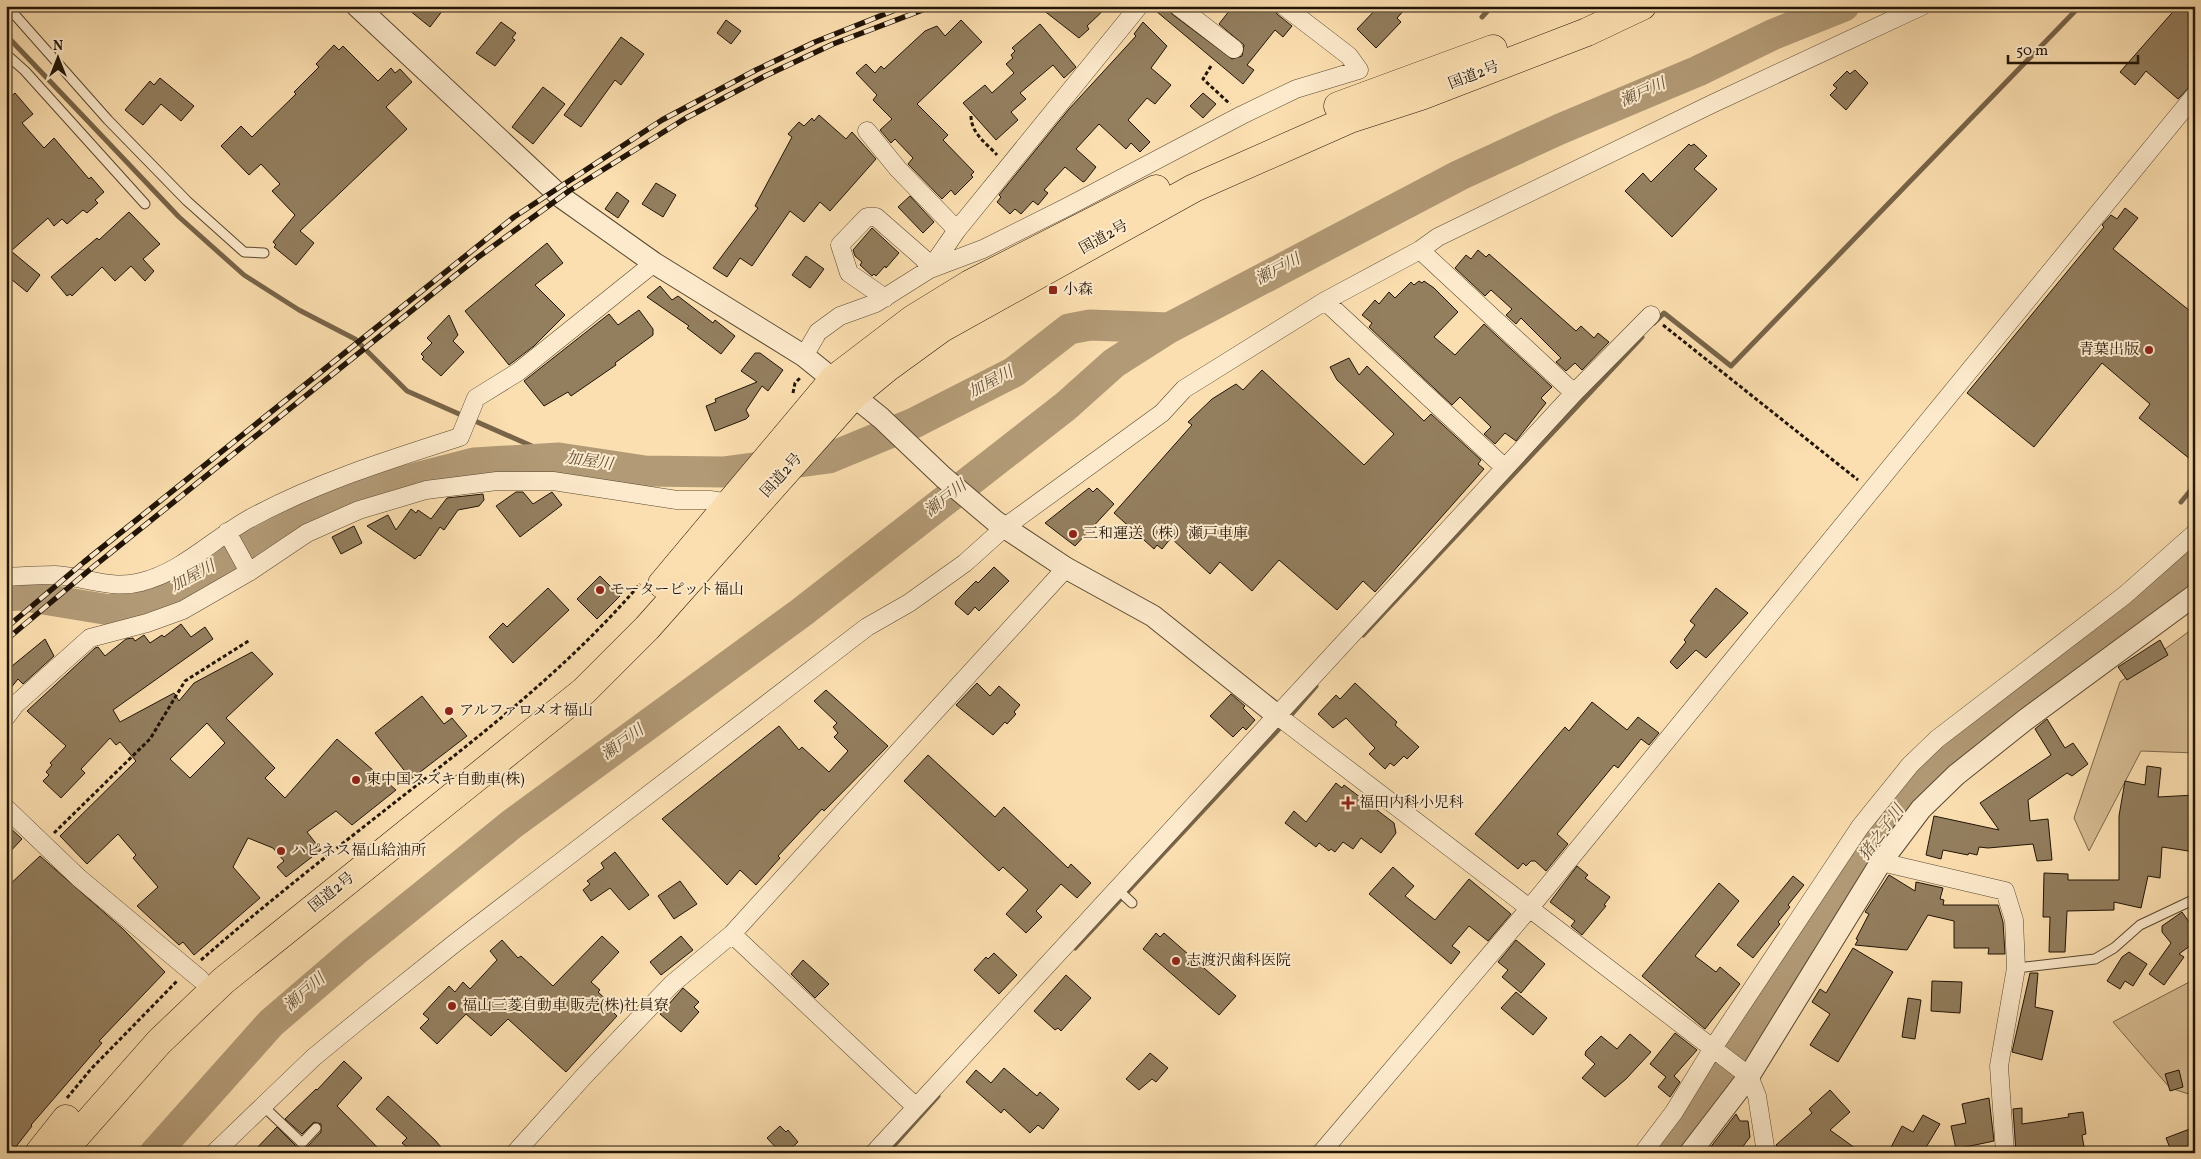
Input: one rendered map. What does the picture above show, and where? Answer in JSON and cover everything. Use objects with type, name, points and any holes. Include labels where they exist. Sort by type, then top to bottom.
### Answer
[{"type":"highway","name":"国道2号","points":[[39,1153],[80,1103],[195,974],[570,679],[640,611],[781,444],[843,388],[913,320],[989,260],[1253,140],[1364,82],[1559,26],[1599,6]]},
{"type":"highway","name":"国道2号","points":[[61,1153],[158,1042],[223,981],[584,691],[647,628],[812,443],[843,388],[887,368],[942,328],[1194,188],[1350,119],[1421,96],[1568,40],[1642,6]]},
{"type":"street","points":[[357,6],[561,197],[654,263],[804,356],[880,418],[943,477],[1000,524],[1066,568],[1153,616],[1283,720],[1528,910],[1745,1073],[1757,1096],[1766,1153]]},
{"type":"street","points":[[804,356],[818,332],[840,316],[876,303],[930,269],[957,230],[1139,6]]},
{"type":"street","points":[[1178,6],[1234,49]]},
{"type":"street","points":[[930,269],[989,260],[1069,206],[1242,114],[1296,90],[1364,82],[1349,56],[1284,6]]},
{"type":"street","points":[[214,1153],[314,1057],[455,943],[867,628],[909,603],[965,563],[1000,524],[1162,413],[1184,389],[1325,301],[1420,250],[1438,237],[1645,136],[1922,6]]},
{"type":"street","points":[[1321,1153],[1528,910],[2195,95]]},
{"type":"street","points":[[867,131],[898,170],[957,230]]},
{"type":"street","points":[[885,298],[849,273],[840,246],[867,217],[876,217],[924,259],[930,269]]},
{"type":"street","points":[[1420,250],[1574,393]]},
{"type":"street","points":[[6,577],[56,575],[120,586],[143,582],[178,566],[312,489],[379,462],[460,437],[476,398],[518,372],[654,263]]},
{"type":"street","points":[[1325,301],[1505,468]]},
{"type":"street","points":[[874,1153],[1118,890],[1283,720],[1505,468],[1574,393],[1656,319]]},
{"type":"street","points":[[6,717],[15,705],[90,638],[147,623],[183,610],[307,533],[359,510],[426,490],[497,481],[552,481],[677,500],[710,500],[737,496]]},
{"type":"street","points":[[229,535],[247,569]]},
{"type":"street","points":[[1643,1153],[1674,1112],[1716,1050],[1860,827],[1910,765],[1937,739],[2125,595],[2194,537]]},
{"type":"street","points":[[517,1152],[585,1075],[672,984],[732,934],[1066,568]]},
{"type":"street","points":[[1690,1153],[1745,1073],[1881,862],[1921,809],[1956,775],[2033,714],[2195,595]]},
{"type":"street","points":[[6,808],[79,878],[195,974]]},
{"type":"street","points":[[1881,862],[2005,891],[2014,920],[2016,968],[1999,1066],[2005,1153]]},
{"type":"street","points":[[732,934],[916,1107]]},
{"type":"lane","points":[[7,6],[108,120],[187,201],[244,252],[264,253]]},
{"type":"lane","points":[[6,54],[25,71],[145,204]]},
{"type":"lane","points":[[1118,890],[1132,904]]},
{"type":"lane","points":[[2016,968],[2095,959],[2114,948],[2140,924],[2195,899]]},
{"type":"lane","points":[[262,1105],[302,1143],[316,1128]]},
{"type":"path","points":[[1211,66],[1203,79],[1242,114]]},
{"type":"path","points":[[971,116],[971,125],[974,131],[1008,168]]},
{"type":"path","points":[[1656,319],[1872,491]]},
{"type":"path","points":[[66,1100],[91,1069],[278,896],[496,723],[590,639],[646,578]]},
{"type":"path","points":[[42,844],[150,739],[186,681],[250,640]]},
{"type":"shaded area","points":[[2195,627],[2195,753],[2141,751],[2089,851],[2074,818],[2120,682]]},
{"type":"shaded area","points":[[2195,979],[2195,1096],[2170,1088],[2113,1022]]},
{"type":"building","points":[[404,6],[446,6],[430,27]]},
{"type":"building","points":[[1038,6],[1108,6],[1087,26],[1089,29],[1079,38]]},
{"type":"building","points":[[1150,6],[1168,6],[1172,14],[1232,59],[1242,56],[1244,45],[1219,24],[1233,6],[1274,6],[1277,14],[1292,26],[1283,37],[1275,30],[1247,65],[1254,70],[1243,84]]},
{"type":"building","points":[[1379,6],[1408,6],[1397,18],[1401,22],[1376,48],[1357,29]]},
{"type":"building","points":[[2178,6],[2195,6],[2195,81],[2178,99],[2146,71],[2135,85],[2120,72]]},
{"type":"building","points":[[726,20],[741,31],[731,44],[717,33]]},
{"type":"building","points":[[961,20],[982,42],[917,104],[948,135],[943,140],[974,172],[971,175],[973,177],[955,195],[951,190],[942,199],[908,164],[913,158],[895,139],[891,143],[880,130],[892,119],[873,100],[877,95],[856,73],[866,64],[875,73],[881,66],[884,69],[925,31],[937,26],[945,36]]},
{"type":"building","points":[[501,22],[516,33],[512,38],[515,40],[495,66],[476,53]]},
{"type":"building","points":[[1143,22],[1167,46],[1151,68],[1171,85],[1155,104],[1147,98],[1128,120],[1150,142],[1140,152],[1131,143],[1126,149],[1099,124],[1076,149],[1096,167],[1085,181],[1083,182],[1065,167],[1044,190],[1048,193],[1038,205],[1033,201],[1021,214],[1015,209],[1010,214],[997,202],[1001,197],[999,195],[1069,109],[1136,36],[1134,34]]},
{"type":"building","points":[[1040,24],[1076,67],[1064,78],[1053,65],[1020,93],[1026,99],[1011,112],[1018,120],[996,140],[963,103],[985,85],[992,93],[1014,73],[1006,64],[1013,58],[1011,55],[1015,51],[1012,48]]},
{"type":"building","points":[[621,37],[644,54],[621,85],[615,80],[581,127],[564,115]]},
{"type":"building","points":[[334,45],[339,50],[343,46],[378,81],[391,68],[395,73],[400,69],[412,82],[386,107],[407,129],[300,231],[314,243],[296,265],[274,247],[276,245],[273,242],[295,215],[272,191],[280,184],[261,164],[249,175],[221,146],[241,126],[252,137],[296,94],[294,92],[319,67],[316,64]]},
{"type":"building","points":[[1855,70],[1868,83],[1846,110],[1830,95],[1837,88],[1833,85],[1847,71],[1850,74]]},
{"type":"building","points":[[160,78],[194,106],[181,121],[161,104],[143,125],[125,110],[150,81],[154,85]]},
{"type":"building","points":[[543,87],[565,104],[533,144],[512,127]]},
{"type":"building","points":[[15,93],[33,114],[22,123],[44,148],[54,138],[89,179],[91,177],[104,192],[95,200],[98,203],[87,213],[83,210],[67,224],[62,219],[54,226],[48,218],[11,251],[40,275],[27,292],[6,275],[6,150],[11,145],[6,140],[6,101]]},
{"type":"building","points":[[1203,93],[1216,104],[1203,118],[1190,106]]},
{"type":"building","points":[[819,115],[846,139],[852,132],[876,159],[830,211],[820,202],[804,222],[790,211],[752,266],[740,258],[727,277],[713,268],[758,208],[755,206],[792,137],[788,134],[799,122],[804,126],[812,118],[814,121]]},
{"type":"building","points":[[1689,144],[1691,146],[1694,144],[1707,156],[1694,169],[1717,189],[1672,237],[1625,191],[1643,173],[1651,182]]},
{"type":"building","points":[[656,183],[676,195],[663,217],[642,204]]},
{"type":"building","points":[[617,192],[629,201],[618,218],[605,209]]},
{"type":"building","points":[[910,196],[934,222],[923,233],[898,207]]},
{"type":"building","points":[[2125,208],[2138,218],[2113,249],[2195,315],[2195,463],[2139,418],[2150,404],[2102,363],[2034,447],[1967,393],[2104,227],[2102,225],[2111,215],[2117,219]]},
{"type":"building","points":[[129,212],[160,244],[143,259],[154,271],[145,281],[131,266],[115,281],[102,267],[72,296],[70,294],[67,296],[51,277],[97,238],[99,240]]},
{"type":"building","points":[[872,228],[899,253],[876,276],[874,274],[872,276],[860,265],[862,262],[855,256],[853,250]]},
{"type":"building","points":[[547,243],[563,263],[535,285],[565,315],[534,346],[509,365],[465,311]]},
{"type":"building","points":[[1478,250],[1486,257],[1489,254],[1576,331],[1581,326],[1594,338],[1598,333],[1609,342],[1582,370],[1575,363],[1566,371],[1556,362],[1561,358],[1521,318],[1516,324],[1506,315],[1512,309],[1491,290],[1485,296],[1455,268],[1466,255],[1471,259]]},
{"type":"building","points":[[806,256],[824,269],[810,288],[792,275]]},
{"type":"building","points":[[1419,281],[1422,283],[1424,281],[1434,288],[1458,312],[1434,337],[1455,355],[1484,324],[1552,387],[1541,398],[1546,403],[1516,441],[1505,433],[1495,444],[1484,434],[1491,427],[1460,397],[1452,405],[1369,327],[1372,323],[1362,315],[1375,300],[1379,304],[1389,292],[1395,298],[1411,282],[1414,285]]},
{"type":"building","points":[[660,286],[672,300],[678,296],[713,323],[715,320],[735,336],[721,354],[687,328],[689,326],[647,297]]},
{"type":"building","points":[[639,310],[653,329],[653,335],[615,363],[616,365],[571,396],[568,392],[544,406],[524,381],[609,314],[618,325]]},
{"type":"building","points":[[449,315],[458,335],[453,341],[464,352],[441,376],[422,359],[424,357],[421,354],[432,343],[427,338]]},
{"type":"building","points":[[755,353],[760,353],[783,370],[768,391],[762,386],[746,410],[749,416],[746,419],[715,431],[706,406],[716,402],[715,399],[757,382],[741,371]]},
{"type":"building","points":[[1349,358],[1359,375],[1367,366],[1424,421],[1431,414],[1481,460],[1478,464],[1484,469],[1375,592],[1363,581],[1337,610],[1279,560],[1252,591],[1220,562],[1210,574],[1171,538],[1162,549],[1157,545],[1154,549],[1114,513],[1192,425],[1188,422],[1212,399],[1236,384],[1243,390],[1262,370],[1364,465],[1394,434],[1337,380],[1330,367]]},
{"type":"building","name":"三和運送（株）瀬戸車庫","points":[[1089,488],[1093,492],[1097,488],[1114,504],[1075,546],[1045,523]]},
{"type":"building","points":[[516,492],[523,492],[533,504],[552,492],[562,505],[520,537],[496,506]]},
{"type":"building","points":[[483,494],[484,500],[479,506],[458,510],[444,530],[440,527],[420,556],[415,559],[367,526],[388,515],[396,530],[411,509],[416,513],[418,510],[431,519],[447,498]]},
{"type":"building","points":[[354,526],[362,543],[341,554],[332,537]]},
{"type":"building","points":[[994,567],[1009,581],[979,611],[975,607],[968,615],[955,604],[956,601],[976,581],[978,583]]},
{"type":"building","name":"モーターピット福山","points":[[600,576],[620,596],[597,619],[577,599]]},
{"type":"building","points":[[548,588],[569,610],[513,663],[489,637],[503,623],[507,627]]},
{"type":"building","points":[[1716,588],[1748,613],[1706,658],[1696,650],[1677,669],[1670,662],[1686,642],[1684,640],[1695,625],[1690,621]]},
{"type":"building","points":[[181,624],[191,637],[205,627],[213,639],[113,710],[120,722],[174,693],[179,701],[194,683],[252,652],[273,674],[226,718],[275,768],[265,778],[285,798],[337,739],[396,790],[352,825],[336,811],[307,832],[321,850],[286,877],[277,867],[284,861],[273,848],[248,838],[233,867],[260,898],[194,955],[183,942],[179,945],[137,906],[158,887],[133,858],[136,855],[118,834],[87,864],[60,836],[136,761],[120,742],[116,745],[110,738],[81,769],[85,773],[61,798],[43,781],[49,775],[46,772],[52,765],[50,763],[66,746],[27,711],[95,648],[98,647],[105,656],[126,639],[133,638],[135,641],[144,635],[150,643],[162,635],[164,637]],"holes":[[[207,723],[225,743],[190,778],[170,759]]]},
{"type":"building","points":[[45,639],[54,656],[23,684],[18,679],[6,694],[6,671]]},
{"type":"building","points":[[2160,640],[2168,655],[2127,680],[2118,667]]},
{"type":"building","points":[[977,683],[990,696],[999,686],[1020,705],[1014,712],[1016,714],[1007,724],[1005,722],[993,735],[956,705]]},
{"type":"building","points":[[1355,683],[1397,722],[1395,725],[1419,747],[1407,759],[1404,756],[1394,766],[1390,763],[1385,769],[1369,754],[1375,748],[1346,718],[1333,728],[1318,714],[1336,695],[1340,699]]},
{"type":"building","points":[[826,690],[888,746],[824,811],[822,809],[778,856],[780,858],[756,885],[740,870],[727,885],[662,819],[779,726],[799,750],[802,747],[829,772],[848,751],[834,737],[838,733],[833,727],[837,723],[814,701]]},
{"type":"building","points":[[1231,694],[1245,706],[1243,708],[1255,720],[1246,730],[1243,727],[1233,737],[1210,716]]},
{"type":"building","points":[[422,696],[444,724],[452,718],[467,736],[411,779],[375,733]]},
{"type":"building","points":[[1592,702],[1627,730],[1638,717],[1659,733],[1649,745],[1641,739],[1618,768],[1614,765],[1557,834],[1568,844],[1546,871],[1535,861],[1531,861],[1526,866],[1523,863],[1518,869],[1475,834],[1565,727],[1569,731]]},
{"type":"building","points":[[2047,719],[2065,748],[2073,743],[2088,764],[2072,776],[2067,773],[2028,800],[2030,821],[2048,819],[2052,860],[2037,861],[2033,844],[1979,847],[1977,855],[1943,850],[1941,859],[1926,855],[1934,816],[1999,830],[1980,803],[2051,755],[2035,729]]},
{"type":"building","points":[[928,755],[995,817],[1004,807],[1068,868],[1071,864],[1091,883],[1077,898],[1061,884],[1036,911],[1042,917],[1026,933],[1006,914],[1028,890],[1003,867],[999,871],[904,781]]},
{"type":"building","points":[[2147,766],[2161,768],[2158,797],[2195,795],[2195,852],[2162,847],[2160,878],[2148,876],[2141,908],[2114,902],[2114,910],[2067,911],[2065,952],[2049,952],[2050,917],[2043,917],[2044,873],[2068,874],[2068,880],[2119,880],[2119,816],[2125,781],[2145,785]]},
{"type":"building","points":[[1336,783],[1342,788],[1344,785],[1394,823],[1396,833],[1381,853],[1361,838],[1353,849],[1343,842],[1335,852],[1331,849],[1329,851],[1319,843],[1316,847],[1285,823],[1294,811],[1306,822]]},
{"type":"building","points":[[6,824],[22,839],[6,856]]},
{"type":"building","points":[[615,852],[649,895],[629,910],[610,888],[591,901],[583,890],[590,884],[587,881],[604,868],[601,863]]},
{"type":"building","points":[[40,856],[123,929],[165,972],[99,1041],[102,1043],[31,1125],[11,1153],[6,1153],[6,888]]},
{"type":"building","points":[[1577,866],[1588,875],[1585,878],[1610,897],[1604,905],[1606,906],[1582,935],[1571,926],[1575,921],[1550,902]]},
{"type":"building","points":[[1393,867],[1414,886],[1405,896],[1435,920],[1469,879],[1511,914],[1488,941],[1469,926],[1452,946],[1460,952],[1451,964],[1369,894]]},
{"type":"building","points":[[1889,875],[1915,891],[1916,882],[1943,888],[1940,899],[1944,900],[1943,905],[1998,905],[2003,922],[2005,954],[1988,954],[1989,948],[1954,948],[1954,921],[1928,915],[1907,950],[1855,945],[1858,940],[1856,939],[1869,914],[1865,912]]},
{"type":"building","points":[[1793,876],[1804,885],[1788,905],[1790,907],[1778,922],[1780,924],[1753,958],[1737,945]]},
{"type":"building","points":[[680,881],[697,904],[674,919],[658,896]]},
{"type":"building","points":[[1719,883],[1739,901],[1695,956],[1716,972],[1720,967],[1740,984],[1705,1029],[1642,976]]},
{"type":"building","points":[[2182,912],[2189,922],[2195,917],[2195,942],[2179,954],[2184,957],[2164,985],[2149,974],[2171,943],[2162,932],[2162,926]]},
{"type":"building","points":[[1156,933],[1160,937],[1164,933],[1236,996],[1219,1015],[1143,949]]},
{"type":"building","points":[[602,936],[619,952],[591,982],[600,990],[598,992],[614,1007],[611,1010],[617,1016],[566,1072],[508,1019],[491,1036],[466,1014],[437,1044],[420,1028],[429,1019],[423,1014],[449,986],[455,992],[463,982],[470,989],[497,960],[490,951],[502,940],[518,958],[521,956],[553,986]]},
{"type":"building","points":[[681,936],[693,950],[661,975],[650,962]]},
{"type":"building","points":[[1516,940],[1545,964],[1521,993],[1502,977],[1508,970],[1498,962]]},
{"type":"building","points":[[1853,948],[1893,972],[1838,1062],[1810,1045],[1830,1014],[1812,1002],[1820,989],[1826,993]]},
{"type":"building","points":[[2129,952],[2147,964],[2133,986],[2125,981],[2120,989],[2107,981],[2122,957]]},
{"type":"building","points":[[994,953],[1017,975],[999,994],[974,970],[986,957],[988,959]]},
{"type":"building","points":[[803,960],[829,984],[815,998],[791,974]]},
{"type":"building","points":[[2030,973],[2038,973],[2035,1007],[2053,1011],[2042,1060],[2012,1052]]},
{"type":"building","points":[[1066,975],[1091,998],[1061,1031],[1058,1028],[1055,1030],[1034,1011]]},
{"type":"building","points":[[1932,981],[1962,982],[1960,1013],[1931,1011]]},
{"type":"building","points":[[683,988],[699,1002],[694,1007],[699,1012],[681,1032],[660,1014]]},
{"type":"building","points":[[1516,992],[1547,1018],[1533,1035],[1501,1008]]},
{"type":"building","points":[[1908,998],[1921,1000],[1915,1039],[1902,1037]]},
{"type":"building","points":[[1675,1033],[1697,1050],[1674,1076],[1680,1082],[1670,1097],[1658,1087],[1666,1077],[1650,1064]]},
{"type":"building","points":[[1630,1034],[1651,1052],[1626,1079],[1605,1097],[1582,1078],[1595,1064],[1585,1055],[1586,1051],[1601,1036],[1617,1049]]},
{"type":"building","points":[[1150,1053],[1168,1068],[1156,1082],[1152,1079],[1139,1090],[1126,1079]]},
{"type":"building","points":[[344,1061],[362,1078],[337,1106],[383,1153],[252,1153],[277,1127],[298,1148],[307,1147],[321,1132],[321,1124],[314,1122],[302,1134],[285,1119],[317,1090]]},
{"type":"building","points":[[1004,1068],[1037,1096],[1040,1092],[1059,1109],[1043,1129],[1038,1125],[1030,1133],[1004,1109],[1001,1113],[966,1082],[976,1070],[991,1083]]},
{"type":"building","points":[[2179,1070],[2183,1087],[2170,1091],[2165,1074]]},
{"type":"building","points":[[1830,1090],[1850,1112],[1830,1130],[1862,1153],[1784,1153],[1776,1145],[1812,1113],[1809,1109]]},
{"type":"building","points":[[388,1096],[435,1140],[446,1153],[414,1153],[402,1143],[407,1138],[376,1109]]},
{"type":"building","points":[[1989,1098],[1994,1141],[1956,1149],[1951,1126],[1966,1123],[1962,1104]]},
{"type":"building","points":[[2022,1108],[2022,1124],[2069,1117],[2068,1114],[2083,1112],[2086,1134],[2082,1135],[2085,1153],[2016,1153],[2013,1109]]},
{"type":"building","points":[[1736,1114],[1740,1121],[1748,1121],[1750,1137],[1738,1153],[1706,1153]]},
{"type":"building","points":[[1923,1115],[1940,1124],[1925,1149],[1921,1153],[1888,1153],[1902,1126],[1913,1132]]},
{"type":"building","points":[[780,1126],[786,1132],[788,1130],[798,1142],[786,1153],[781,1153],[767,1138]]},
{"type":"building","points":[[2195,1127],[2195,1146],[2172,1153],[2166,1138]]},
{"type":"waterway","points":[[1482,17],[1492,6]]},
{"type":"waterway","name":"瀬戸川","points":[[155,1153],[271,1023],[356,950],[512,824],[802,612],[1066,406],[1114,363],[1169,328],[1460,175],[1560,129],[1698,71],[1772,35],[1844,6]]},
{"type":"waterway","points":[[1654,323],[1664,313],[1731,366],[2080,6]]},
{"type":"waterway","points":[[6,35],[179,217],[244,275],[299,310],[355,339],[407,391],[559,458]]},
{"type":"waterway","name":"加屋川","points":[[6,596],[19,595],[110,610],[147,601],[318,511],[373,489],[474,463],[559,458],[645,471],[723,472],[829,458],[914,423],[1014,372],[1069,329],[1090,325],[1169,328]]},
{"type":"waterway","points":[[1363,635],[1642,337]]},
{"type":"waterway","points":[[2181,502],[2195,485]]},
{"type":"waterway","name":"猪之子川","points":[[1667,1153],[1713,1087],[1894,811],[1961,750],[2144,605],[2195,561]]},
{"type":"waterway","points":[[1075,948],[1278,730],[1316,686]]},
{"type":"waterway","points":[[887,1153],[938,1096]]},
{"type":"railway","points":[[6,628],[84,562],[514,217],[662,120],[756,70],[815,42],[905,6]]},
{"type":"railway","points":[[6,640],[93,567],[477,258],[569,191],[686,118],[765,76],[833,44],[933,6]]},
{"type":"place","name":"小森","points":[[1053,290]]},
{"type":"place","name":"青葉出版","points":[[2149,350]]},
{"type":"place","name":"三和運送（株）瀬戸車庫","points":[[1073,534]]},
{"type":"place","name":"モーターピット福山","points":[[600,590]]},
{"type":"place","name":"アルファロメオ福山","points":[[449,711]]},
{"type":"place","name":"東中国スズキ自動車(株)","points":[[356,780]]},
{"type":"place","name":"福田内科小児科","points":[[1348,803]]},
{"type":"place","name":"ハピネス福山給油所","points":[[281,851]]},
{"type":"place","name":"志渡沢歯科医院","points":[[1176,961]]},
{"type":"place","name":"福山三菱自動車 販売(株)社員寮","points":[[452,1006]]}]
